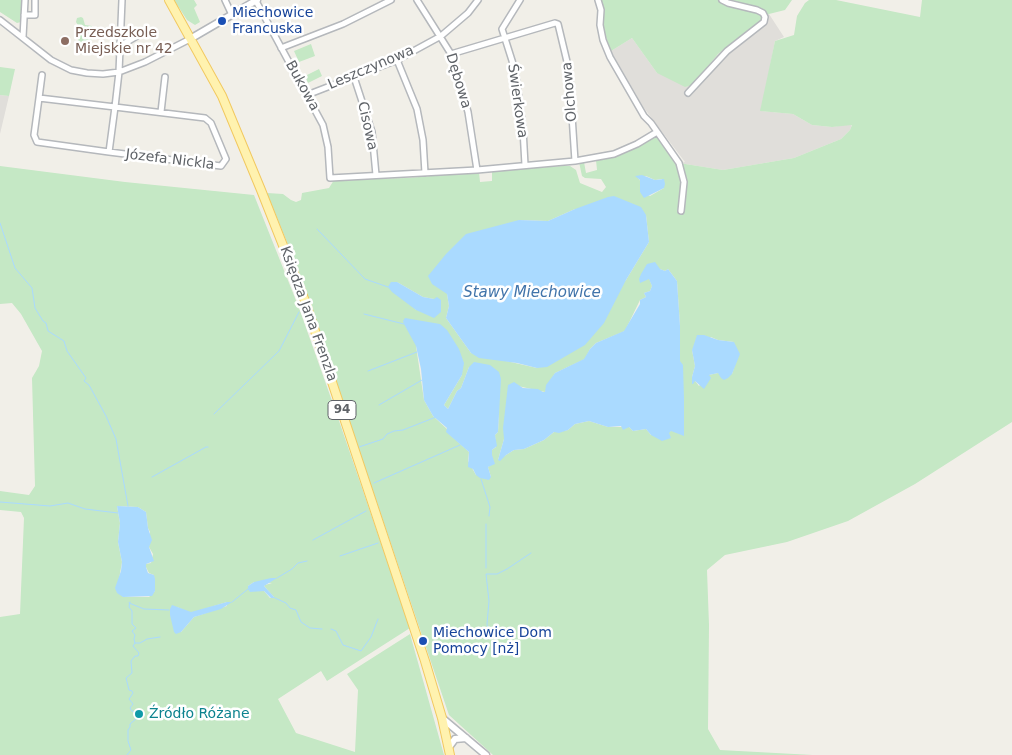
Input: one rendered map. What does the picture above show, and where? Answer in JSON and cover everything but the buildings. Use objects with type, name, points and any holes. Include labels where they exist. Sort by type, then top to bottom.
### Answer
[{"type":"main road","name":"Księdza Jana Frenzla","points":[[169,0],[222,96],[305,301],[425,661],[450,751]]},
{"type":"street","points":[[23,38],[25,0]]},
{"type":"street","points":[[24,15],[35,15],[35,0]]},
{"type":"street","name":"Józefa Nickla","points":[[109,152],[119,72],[122,0]]},
{"type":"street","points":[[225,0],[232,15]]},
{"type":"street","points":[[0,20],[51,60],[71,70],[103,74],[119,72],[145,62],[190,39],[256,0]]},
{"type":"street","name":"Bukowa","points":[[256,0],[323,124],[330,178],[376,175]]},
{"type":"street","points":[[281,48],[343,24],[390,0]]},
{"type":"street","name":"Dębowa","points":[[417,0],[451,54],[468,112],[477,170]]},
{"type":"street","name":"Leszczynowa","points":[[307,95],[397,60],[441,36],[468,13],[478,0]]},
{"type":"street","points":[[451,54],[506,38],[503,26],[520,0]]},
{"type":"street","points":[[598,0],[601,10],[600,25],[606,48],[644,116],[679,163],[684,182],[680,211]]},
{"type":"street","points":[[688,93],[727,51],[764,22],[765,17],[763,13],[722,0]]},
{"type":"street","name":"Olchowa","points":[[506,38],[555,23],[558,24],[569,70],[575,160]]},
{"type":"street","points":[[120,46],[142,33]]},
{"type":"street","name":"Świerkowa","points":[[506,38],[515,70],[525,165]]},
{"type":"street","points":[[397,60],[417,109],[423,140],[425,173]]},
{"type":"street","name":"Józefa Nickla","points":[[39,98],[204,118],[212,123],[226,159],[221,166],[37,142],[34,135],[42,75]]},
{"type":"street","points":[[161,112],[165,77]]},
{"type":"street","name":"Cisowa","points":[[354,77],[372,132],[376,175]]},
{"type":"street","points":[[376,175],[477,170],[575,160],[614,154],[637,144],[657,132]]},
{"type":"street","points":[[442,718],[486,755]]},
{"type":"street","points":[[450,751],[455,739],[466,738]]},
{"type":"shaded area","points":[[769,14],[784,37],[775,41],[761,111],[793,114],[812,125],[832,127],[852,124],[850,130],[841,139],[794,158],[723,170],[679,163],[685,162],[644,108],[611,51],[632,38],[657,73],[697,80],[718,54]]},
{"type":"shaded area","points":[[0,95],[9,96],[0,134]]},
{"type":"green space","points":[[0,0],[22,0],[21,22],[17,23],[0,12]]},
{"type":"green space","points":[[174,0],[194,0],[197,5],[194,8],[200,22],[195,25],[187,20]]},
{"type":"green space","points":[[600,0],[792,0],[785,10],[769,14],[718,54],[692,85],[685,87],[657,73],[632,38],[611,51],[602,26],[603,6]]},
{"type":"green space","points":[[809,0],[836,0],[920,17],[922,0],[1012,0],[1012,422],[915,484],[848,521],[787,542],[725,555],[707,570],[709,625],[708,729],[720,750],[813,755],[493,755],[449,715],[297,267],[267,193],[283,194],[296,202],[301,200],[302,193],[329,188],[334,180],[407,178],[479,172],[480,182],[492,181],[492,171],[563,166],[570,166],[576,170],[580,183],[602,192],[606,187],[601,179],[585,178],[582,176],[579,162],[584,162],[586,173],[597,170],[596,160],[656,137],[659,137],[679,163],[723,170],[794,158],[841,139],[850,130],[852,125],[832,127],[812,125],[793,114],[760,111],[775,41],[794,35],[797,16]],"holes":[[[646,176],[655,180],[662,179],[664,188],[650,196],[640,192],[641,182],[638,178]],[[575,209],[646,215],[649,242],[626,280],[537,368],[471,353],[446,318],[449,306],[447,294],[519,220],[548,221]],[[660,269],[665,271],[668,269],[677,281],[683,398],[671,431],[651,435],[646,429],[633,431],[629,427],[608,427],[589,421],[575,424],[568,430],[554,432],[544,440],[524,449],[514,450],[498,460],[504,439],[505,421],[518,386],[545,392],[555,373],[585,359],[590,349],[596,343],[625,331],[640,300],[646,297],[644,293],[650,291],[652,286],[649,278],[645,281]],[[397,282],[423,297],[434,299],[416,310]],[[711,337],[734,342],[735,365],[732,374],[718,373],[709,375],[699,386],[692,377],[695,366],[692,350]],[[416,346],[462,375],[444,405],[448,409],[457,391],[461,388],[469,367],[499,412],[498,432],[495,435],[496,447],[492,450],[491,465],[488,467],[491,477],[476,475],[468,461],[469,452],[433,416],[424,400]]]},
{"type":"green space","points":[[81,17],[85,25],[92,26],[91,51],[79,50],[79,27],[76,22],[77,18]]},
{"type":"green space","points":[[311,44],[315,56],[299,62],[294,51]]},
{"type":"green space","points":[[0,67],[15,69],[9,96],[0,95]]},
{"type":"green space","points":[[319,69],[322,76],[308,83],[305,76]]},
{"type":"green space","points":[[0,166],[125,182],[254,195],[299,308],[410,628],[327,681],[321,671],[278,699],[296,733],[355,752],[358,690],[347,674],[410,634],[444,755],[0,755],[0,617],[20,614],[24,518],[21,512],[0,510],[0,491],[29,495],[35,486],[32,378],[39,366],[42,351],[21,314],[12,303],[0,304]],"holes":[[[117,506],[138,507],[146,512],[150,532],[149,547],[153,554],[151,563],[146,564],[146,567],[149,573],[154,575],[155,591],[149,597],[123,597],[119,579],[122,562],[118,542],[120,523]],[[254,582],[272,583],[264,586],[274,597],[270,598],[264,591],[250,591],[248,586]],[[227,602],[227,606],[194,617],[181,632],[177,607],[191,613]]]},
{"type":"water","points":[[642,175],[655,180],[664,179],[664,188],[644,198],[640,192],[640,180],[635,176]]},
{"type":"water","name":"Stawy Miechowice","points":[[614,196],[641,207],[646,215],[649,242],[626,280],[604,323],[585,345],[547,367],[537,368],[517,363],[479,358],[471,353],[446,318],[449,306],[447,294],[432,284],[428,276],[446,254],[466,234],[519,220],[548,221],[575,209]]},
{"type":"water","name":"Stawy Miechowice","points":[[655,262],[660,269],[665,271],[668,269],[677,281],[680,361],[683,365],[684,436],[671,431],[669,433],[671,438],[662,441],[651,435],[646,429],[633,431],[629,427],[623,430],[621,426],[608,427],[589,421],[575,424],[568,430],[559,433],[554,432],[544,440],[524,449],[514,450],[500,461],[498,460],[504,439],[503,428],[508,385],[514,382],[523,388],[538,389],[545,392],[546,385],[555,373],[584,359],[596,343],[624,331],[640,304],[640,300],[646,297],[644,293],[650,291],[652,286],[649,279],[640,283],[641,274],[647,264]]},
{"type":"water","points":[[391,282],[397,282],[423,297],[434,299],[437,297],[441,300],[441,312],[434,318],[416,310],[392,292],[388,287]]},
{"type":"water","points":[[405,318],[440,324],[447,330],[459,349],[464,363],[462,375],[444,405],[448,409],[457,391],[461,388],[469,367],[474,362],[490,365],[499,372],[501,379],[498,432],[495,435],[497,446],[492,450],[495,464],[488,467],[491,477],[489,480],[480,478],[473,469],[468,467],[469,452],[446,432],[447,428],[433,416],[424,400],[421,369],[416,346],[404,324]]},
{"type":"water","points":[[697,335],[734,342],[740,354],[732,374],[728,378],[724,380],[718,373],[709,375],[711,378],[704,389],[695,381],[692,384],[695,366],[692,350]]},
{"type":"water","points":[[117,506],[138,507],[146,512],[152,540],[149,547],[154,561],[146,564],[148,573],[154,575],[155,579],[155,591],[152,596],[123,597],[117,593],[115,588],[122,562],[118,542],[120,523]]},
{"type":"water","points":[[277,578],[264,586],[275,598],[271,598],[264,591],[250,592],[248,589],[248,586],[254,582]]},
{"type":"water","points":[[232,602],[221,609],[194,617],[181,632],[176,634],[174,632],[170,615],[172,605],[191,612]]},
{"type":"waterway","points":[[0,223],[15,268],[32,288],[35,308],[46,323],[48,331],[64,341],[67,351],[86,378],[84,381],[89,385],[106,416],[116,439],[128,506]]},
{"type":"waterway","points":[[317,229],[365,279],[388,287]]},
{"type":"waterway","points":[[214,414],[279,351],[299,312]]},
{"type":"waterway","points":[[364,314],[404,324]]},
{"type":"waterway","points":[[368,371],[417,352]]},
{"type":"waterway","points":[[379,405],[422,380]]},
{"type":"waterway","points":[[359,447],[383,439],[387,434],[394,431],[403,430],[436,417]]},
{"type":"waterway","points":[[374,483],[460,445]]},
{"type":"waterway","points":[[152,477],[208,447]]},
{"type":"waterway","points":[[481,479],[490,507],[489,516]]},
{"type":"waterway","points":[[0,502],[50,506],[68,503],[85,509],[118,513]]},
{"type":"waterway","points":[[313,540],[366,511]]},
{"type":"waterway","points":[[486,524],[486,568]]},
{"type":"waterway","points":[[340,556],[378,543]]},
{"type":"waterway","points":[[489,636],[487,624],[489,601],[486,574],[497,574],[531,553]]},
{"type":"waterway","points":[[277,578],[298,563],[307,561]]},
{"type":"waterway","points":[[232,602],[248,589]]},
{"type":"waterway","points":[[275,598],[296,610],[301,622],[310,628],[322,629]]},
{"type":"waterway","points":[[127,755],[131,750],[128,741],[128,730],[130,724],[137,718],[136,713],[130,708],[133,704],[129,699],[133,693],[129,690],[126,678],[132,673],[131,661],[139,653],[133,646],[135,635],[132,631],[136,628],[132,624],[130,602]]},
{"type":"waterway","points":[[129,603],[144,609],[169,610]]},
{"type":"waterway","points":[[331,629],[336,631],[343,645],[361,651],[371,637],[378,619]]},
{"type":"waterway","points":[[135,643],[160,637]]},
{"type":"place","name":"Miechowice Francuska","points":[[222,21]]},
{"type":"place","name":"Przedszkole Miejskie nr 42","points":[[65,41]]},
{"type":"place","name":"Miechowice Dom Pomocy [nż]","points":[[423,641]]},
{"type":"place","name":"Źródło Różane","points":[[139,714]]}]
